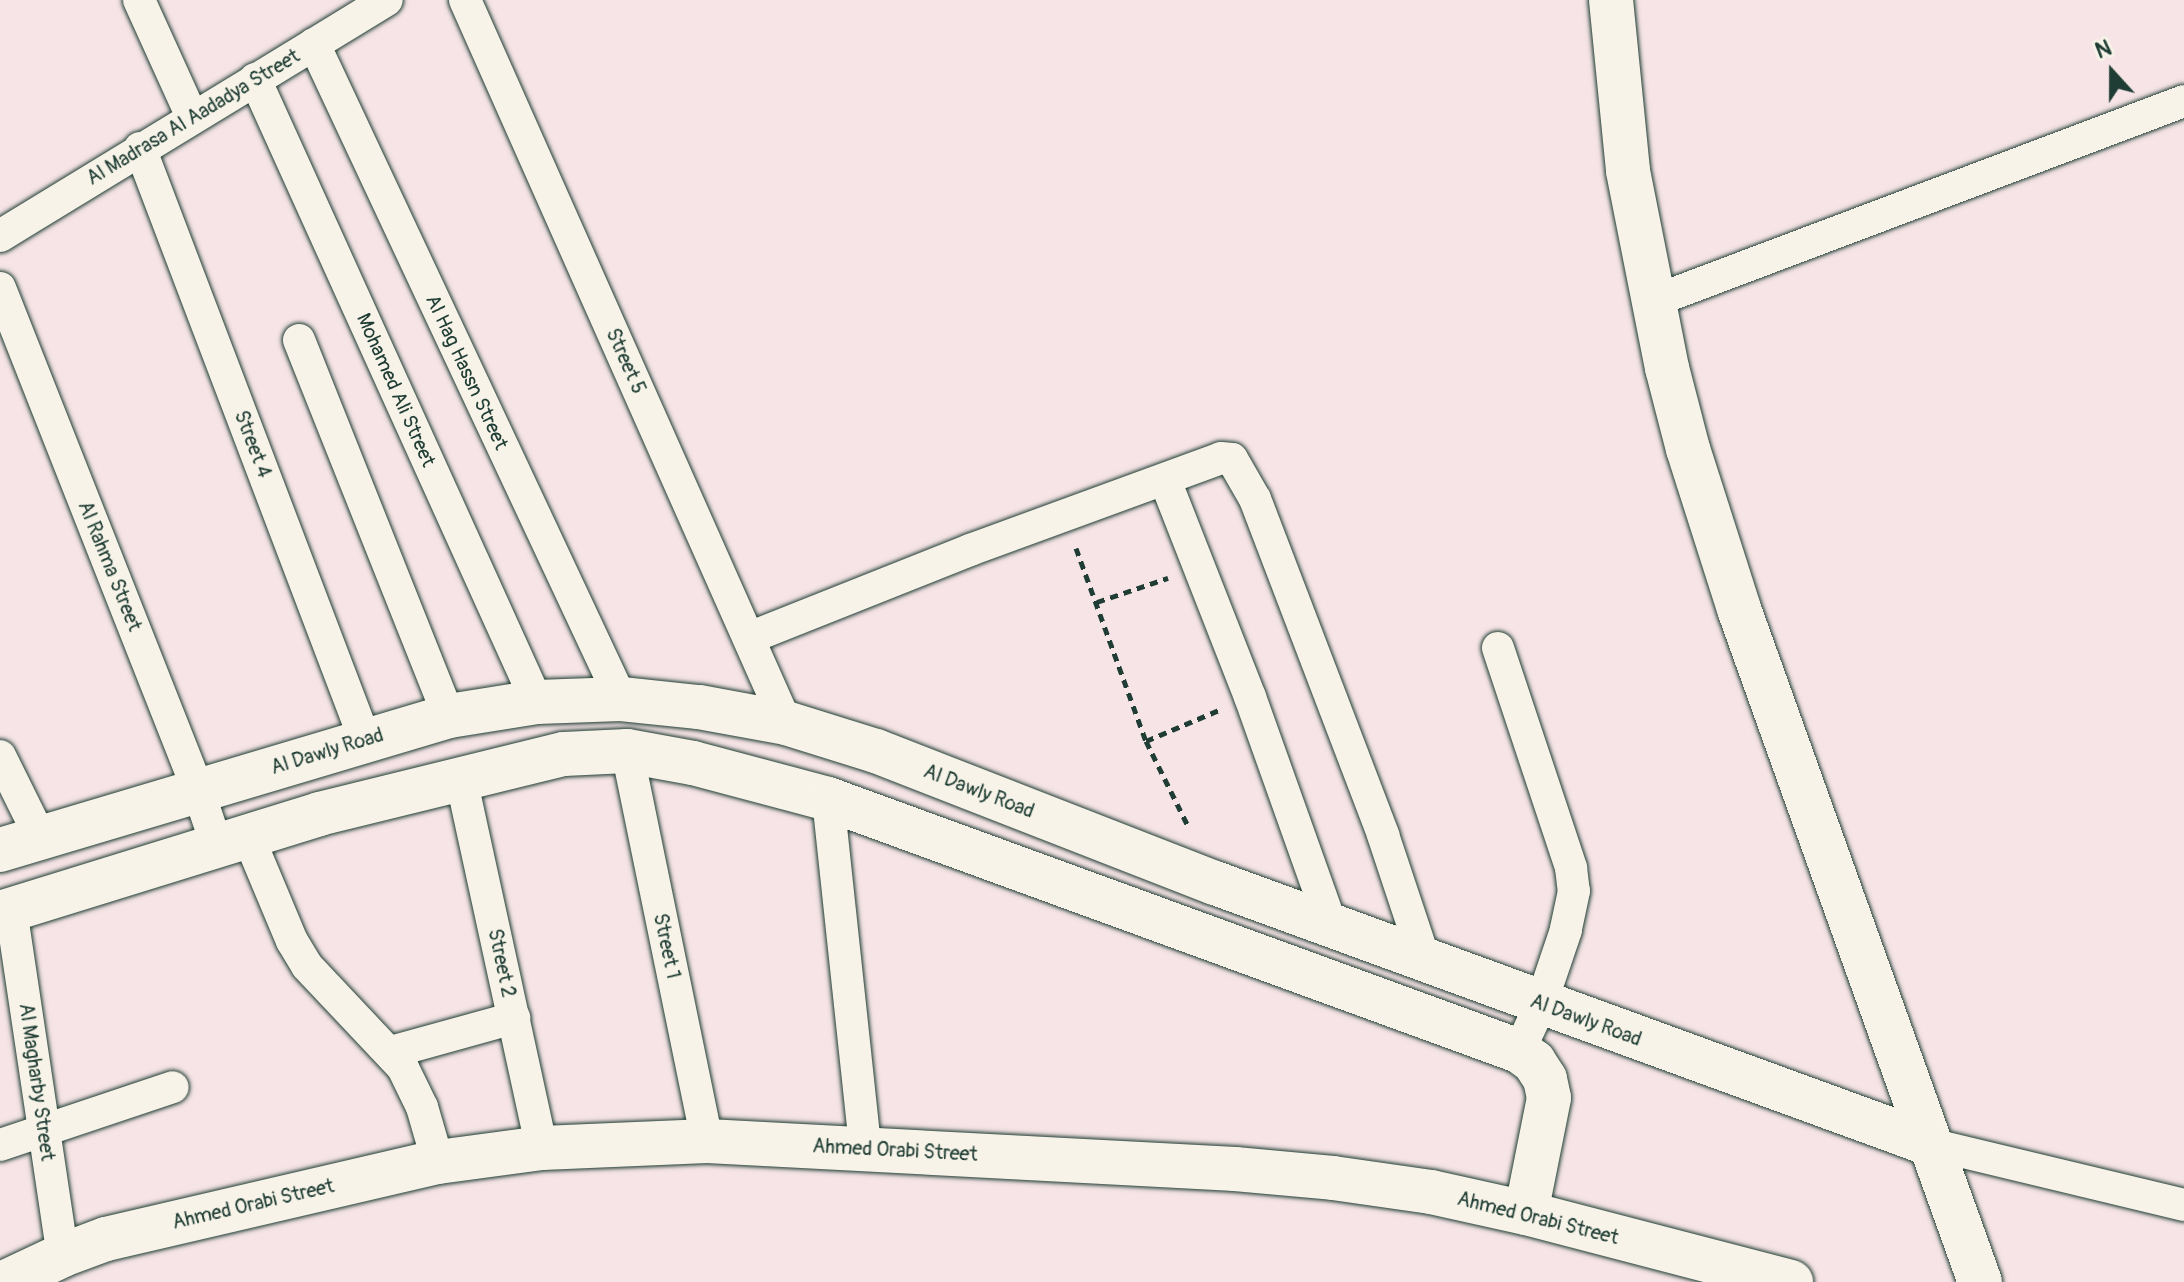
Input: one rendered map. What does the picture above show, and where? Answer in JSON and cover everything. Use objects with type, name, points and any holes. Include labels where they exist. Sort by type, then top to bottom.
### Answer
[{"type":"street","points":[[139,0],[192,117]]},
{"type":"street","name":"Street 5","points":[[465,0],[786,723]]},
{"type":"street","points":[[1611,0],[1628,171],[1671,381],[1712,530],[1980,1282]]},
{"type":"street","name":"Al Madrasa Al Aadadya Street","points":[[0,236],[382,1]]},
{"type":"street","name":"Al Hag Hassn Street","points":[[314,44],[621,699]]},
{"type":"street","name":"Mohamed Ali Street","points":[[255,79],[537,702]]},
{"type":"street","points":[[1654,301],[2184,101]]},
{"type":"street","name":"Street 4","points":[[140,148],[365,740]]},
{"type":"street","name":"Al Rahma Street","points":[[0,288],[198,790],[307,966],[326,989],[391,1052],[422,1107],[438,1162]]},
{"type":"street","points":[[299,340],[449,716]]},
{"type":"street","points":[[749,638],[1221,458],[1232,459],[1241,469],[1383,835],[1425,961]]},
{"type":"street","points":[[1165,480],[1250,697],[1332,927]]},
{"type":"street","points":[[1498,648],[1571,868],[1574,891],[1566,930],[1541,1004],[1519,1051]]},
{"type":"street","name":"Al Dawly Road","points":[[20,844],[449,716],[537,702],[621,699],[699,707],[786,723],[876,751],[1332,927],[1930,1144]]},
{"type":"street","points":[[6,911],[376,798],[564,754],[627,751],[693,763],[828,799],[1519,1051],[1534,1062],[1545,1079],[1549,1098],[1526,1213]]},
{"type":"street","name":"Street 1","points":[[627,751],[707,1141]]},
{"type":"street","points":[[0,756],[20,844]]},
{"type":"street","name":"Street 2","points":[[461,778],[542,1148]]},
{"type":"street","points":[[828,799],[865,1148]]},
{"type":"street","name":"Al Magharby Street","points":[[6,911],[63,1255]]},
{"type":"street","points":[[391,1052],[514,1018]]},
{"type":"street","points":[[0,1145],[173,1087]]},
{"type":"street","name":"Ahmed Orabi Street","points":[[6,1282],[63,1255],[151,1227],[438,1162],[542,1148],[707,1141],[1235,1169],[1431,1192],[1526,1213],[1791,1282]]},
{"type":"street","points":[[1930,1144],[2184,1205]]},
{"type":"path","points":[[1064,517],[1146,741],[1215,883]]},
{"type":"path","points":[[1097,602],[1197,568]]},
{"type":"path","points":[[1146,741],[1250,697]]}]
